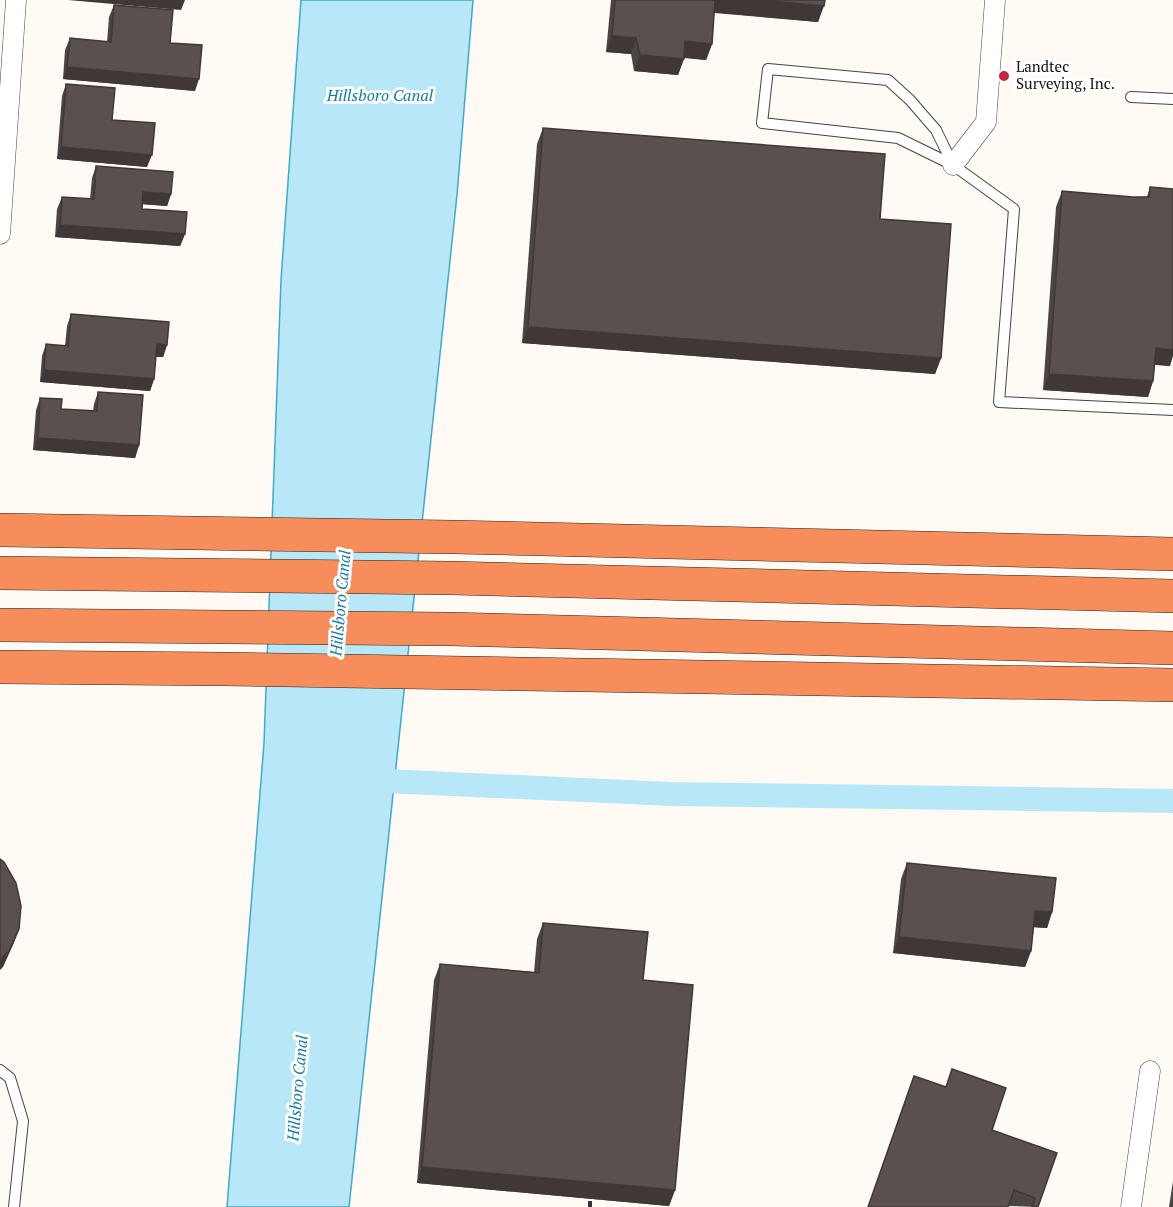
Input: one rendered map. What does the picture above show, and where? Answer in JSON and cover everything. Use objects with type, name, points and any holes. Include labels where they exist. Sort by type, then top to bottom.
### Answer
[{"type":"highway","points":[[0,530],[453,537],[1173,554]]},
{"type":"highway","points":[[0,573],[452,578],[1173,596]]},
{"type":"highway","points":[[0,625],[448,629],[1173,648]]},
{"type":"highway","points":[[0,667],[1173,686]]},
{"type":"street","points":[[0,234],[4,90],[16,0]]},
{"type":"street","points":[[953,165],[986,122],[995,0]]},
{"type":"street","points":[[1131,1207],[1150,1071]]},
{"type":"lane","points":[[953,165],[936,130],[910,100],[888,80],[768,69],[762,123],[898,138],[953,165],[1014,209],[999,402],[1173,410]]},
{"type":"lane","points":[[1131,97],[1173,99]]},
{"type":"lane","points":[[0,1070],[10,1078],[23,1121],[14,1207]]},
{"type":"path","points":[[590,1207],[591,1199]]},
{"type":"water","name":"Hillsboro Canal","points":[[301,0],[473,0],[457,195],[349,1207],[227,1207],[264,743],[281,280]]},
{"type":"building","points":[[615,0],[715,0],[712,44],[685,41],[684,59],[640,55],[636,38],[612,36]]},
{"type":"building","points":[[758,0],[825,0],[824,6]]},
{"type":"building","points":[[114,5],[173,10],[170,43],[202,45],[199,79],[67,67],[70,38],[111,42]]},
{"type":"building","points":[[66,84],[115,88],[112,120],[155,123],[152,155],[61,147]]},
{"type":"building","points":[[543,128],[885,154],[880,219],[951,224],[941,358],[528,327]]},
{"type":"building","points":[[96,166],[173,172],[171,194],[143,192],[142,209],[187,212],[185,234],[60,225],[62,197],[94,199]]},
{"type":"building","points":[[1150,187],[1173,189],[1173,350],[1156,348],[1153,381],[1049,374],[1062,191],[1149,197]]},
{"type":"building","points":[[71,314],[169,322],[167,345],[157,344],[154,379],[44,370],[46,344],[68,346]]},
{"type":"building","points":[[98,392],[143,395],[139,445],[38,438],[40,398],[62,399],[61,409],[97,411]]},
{"type":"building","points":[[0,859],[16,883],[21,906],[19,929],[9,951],[0,960]]},
{"type":"building","points":[[907,863],[1056,878],[1052,912],[1035,911],[1031,951],[899,937]]},
{"type":"building","points":[[543,923],[648,932],[643,980],[693,985],[675,1190],[422,1167],[440,964],[539,973]]},
{"type":"building","points":[[952,1069],[1006,1088],[992,1130],[1057,1153],[1038,1207],[1032,1207],[1035,1198],[1014,1190],[1008,1207],[868,1207],[914,1076],[946,1087]]},
{"type":"waterway","points":[[363,780],[671,794],[1173,801]]},
{"type":"place","name":"Landtec Surveying, Inc.","points":[[1004,76]]}]
